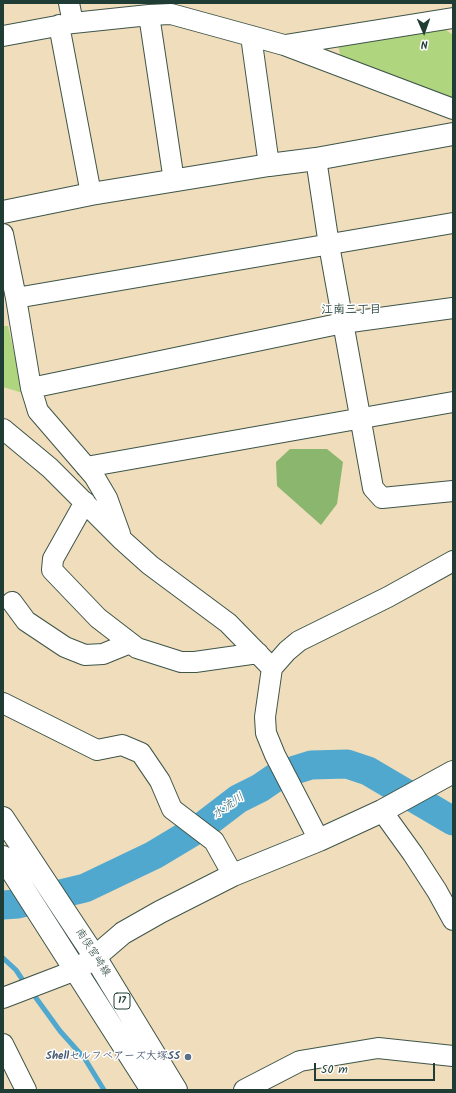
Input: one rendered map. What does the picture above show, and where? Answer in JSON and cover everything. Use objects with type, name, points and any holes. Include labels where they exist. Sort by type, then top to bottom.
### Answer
[{"type":"street","points":[[69,3],[66,24],[91,194]]},
{"type":"street","points":[[3,36],[66,24],[150,15],[170,8],[251,36],[284,45],[453,109]]},
{"type":"street","points":[[150,15],[174,180]]},
{"type":"street","points":[[284,45],[453,18]]},
{"type":"street","points":[[251,36],[269,165]]},
{"type":"street","points":[[3,212],[91,194],[269,165],[316,159],[453,134]]},
{"type":"street","points":[[316,159],[329,245],[373,488],[382,498],[453,491]]},
{"type":"street","points":[[16,298],[453,223]]},
{"type":"street","points":[[3,234],[16,298],[31,388],[38,411],[94,476],[107,498],[121,539]]},
{"type":"street","points":[[31,388],[343,324],[453,308]]},
{"type":"street","points":[[86,467],[453,402]]},
{"type":"street","points":[[3,429],[50,468],[121,539],[150,565],[228,623],[272,668]]},
{"type":"street","points":[[85,502],[53,559],[52,570],[98,618],[137,648],[181,662],[195,662],[258,653]]},
{"type":"street","points":[[319,840],[275,755],[266,733],[266,717],[272,668],[286,651],[299,641],[453,561]]},
{"type":"street","points":[[12,602],[26,621],[64,648],[85,655],[103,654],[130,643]]},
{"type":"street","points":[[3,703],[97,750],[122,745],[141,753],[160,781],[172,809],[214,841],[233,875]]},
{"type":"street","points":[[3,998],[76,970],[123,933],[160,912],[233,875],[319,840],[382,811],[453,772]]},
{"type":"street","points":[[382,811],[437,891],[453,920]]},
{"type":"street","name":"南俣宮崎線","points":[[3,818],[94,957],[176,1090]]},
{"type":"street","name":"南俣宮崎線","points":[[8,866],[152,1090]]},
{"type":"street","points":[[3,1044],[26,1090]]},
{"type":"street","points":[[244,1090],[300,1061],[316,1058],[378,1048],[453,1056]]},
{"type":"green space","points":[[442,27],[453,35],[453,98],[341,58],[338,45]]},
{"type":"green space","points":[[3,326],[8,326],[23,393],[3,387]]},
{"type":"green space","points":[[290,449],[327,449],[343,462],[337,504],[321,525],[277,486],[276,462]]},
{"type":"waterway","name":"水流川","points":[[3,905],[18,904],[85,888],[154,855],[204,825],[238,799],[260,788],[279,775],[311,765],[347,764],[368,771],[453,821]]},
{"type":"waterway","points":[[3,958],[16,970],[26,985]]},
{"type":"waterway","points":[[31,991],[60,1031],[85,1059],[104,1090]]},
{"type":"place","name":"Shellセルフベアーズ大塚SS","points":[[188,1057]]},
{"type":"district","name":"江南三丁目","points":[[351,311]]}]
